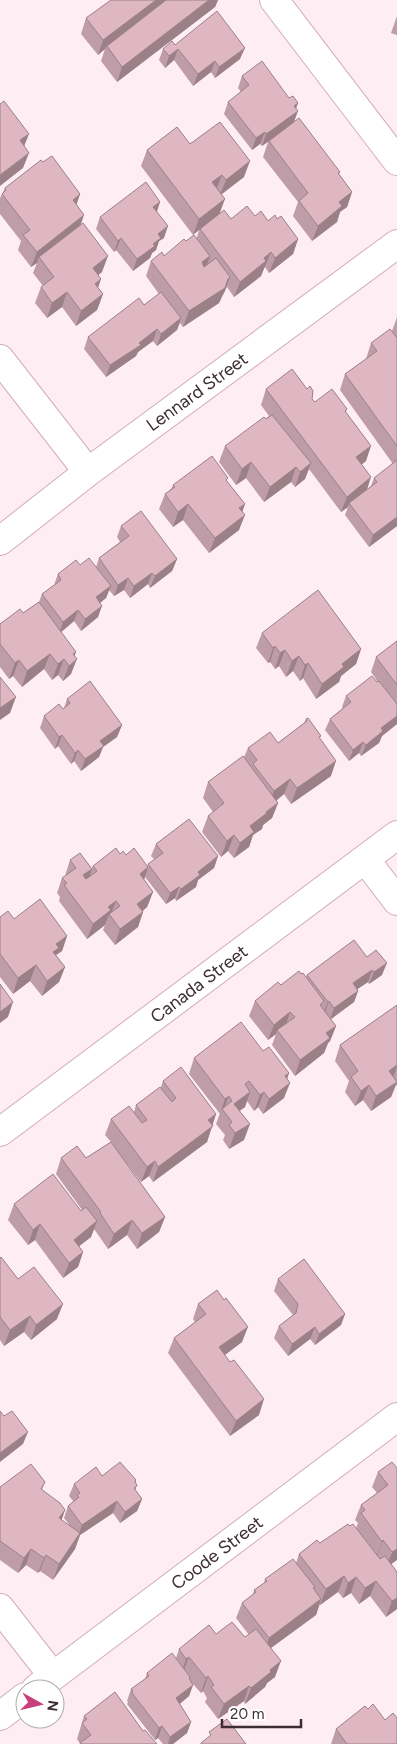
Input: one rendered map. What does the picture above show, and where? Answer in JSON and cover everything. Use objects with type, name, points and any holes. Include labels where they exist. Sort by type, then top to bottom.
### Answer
[{"type":"street","points":[[274,0],[397,162]]},
{"type":"street","name":"Lennard Street","points":[[0,542],[88,472],[397,244]]},
{"type":"street","points":[[0,359],[88,472]]},
{"type":"street","name":"Canada Street","points":[[0,1132],[397,835]]},
{"type":"street","points":[[365,859],[397,901]]},
{"type":"street","name":"Coode Street","points":[[49,1679],[397,1417]]},
{"type":"street","points":[[0,1608],[42,1679]]},
{"type":"street","points":[[0,1716],[15,1705]]},
{"type":"building","points":[[111,0],[156,0],[103,40],[86,18]]},
{"type":"building","points":[[166,0],[209,0],[122,67],[107,46]]},
{"type":"building","points":[[217,11],[245,48],[219,67],[215,61],[198,74],[178,49],[169,56],[163,49],[172,41],[175,45]]},
{"type":"building","points":[[262,61],[289,98],[293,96],[298,103],[294,106],[298,111],[266,134],[265,132],[256,138],[228,102],[249,85],[242,76]]},
{"type":"building","points":[[4,101],[29,134],[20,140],[29,153],[0,175],[0,104]]},
{"type":"building","points":[[299,118],[340,172],[338,173],[352,192],[339,202],[342,206],[318,226],[299,201],[308,193],[269,141]]},
{"type":"building","points":[[220,122],[250,161],[226,180],[222,175],[212,182],[225,199],[199,219],[147,150],[177,127],[190,144]]},
{"type":"building","points":[[52,156],[80,194],[73,200],[84,215],[37,252],[23,235],[30,230],[2,194],[6,190],[5,188],[41,160],[43,162]]},
{"type":"building","points":[[146,182],[160,202],[153,207],[168,226],[158,234],[161,238],[153,244],[155,246],[137,259],[121,238],[118,241],[100,217]]},
{"type":"building","points":[[247,206],[255,216],[261,211],[268,221],[275,215],[277,219],[281,216],[298,239],[275,258],[271,252],[264,258],[266,261],[240,282],[200,229],[224,210],[231,219]]},
{"type":"building","points":[[83,223],[108,256],[93,268],[101,279],[95,284],[103,294],[81,311],[67,292],[52,303],[41,287],[54,277],[39,257]]},
{"type":"building","points":[[194,235],[210,256],[202,262],[204,267],[216,258],[230,277],[225,288],[189,311],[151,261],[162,252],[164,256],[184,239],[186,241]]},
{"type":"building","points":[[161,292],[181,318],[161,334],[157,329],[139,343],[141,345],[110,365],[88,337],[139,298],[144,305]]},
{"type":"building","points":[[390,329],[397,338],[397,446],[345,374],[377,351],[371,343]]},
{"type":"building","points":[[292,369],[307,389],[310,386],[313,391],[312,399],[315,402],[332,389],[347,409],[345,411],[371,446],[356,457],[371,477],[347,497],[266,389]]},
{"type":"building","points":[[272,415],[311,463],[300,472],[296,467],[270,487],[251,462],[242,469],[225,446],[264,417],[266,419]]},
{"type":"building","points":[[212,456],[228,478],[226,480],[245,504],[239,508],[245,515],[215,538],[188,504],[178,512],[165,494],[175,487],[173,485]]},
{"type":"building","points":[[397,460],[397,517],[373,535],[349,503],[377,482],[374,478]]},
{"type":"building","points":[[141,511],[177,559],[155,576],[152,573],[134,586],[128,578],[118,585],[99,558],[129,536],[121,526]]},
{"type":"building","points":[[89,558],[111,586],[96,597],[102,606],[85,619],[78,610],[63,622],[42,594],[61,580],[58,574],[76,560],[80,565]]},
{"type":"building","points":[[318,590],[361,649],[342,664],[344,667],[322,684],[308,663],[305,665],[299,656],[292,661],[285,650],[280,653],[275,646],[273,648],[262,633]]},
{"type":"building","points":[[39,602],[76,652],[73,654],[77,659],[69,666],[64,659],[58,664],[50,654],[27,671],[19,660],[15,663],[0,644],[0,624],[20,609],[23,613]]},
{"type":"building","points":[[397,641],[397,685],[376,657]]},
{"type":"building","points":[[372,676],[377,682],[379,681],[397,704],[397,716],[381,728],[383,731],[366,745],[363,742],[353,750],[330,719],[351,702],[346,696]]},
{"type":"building","points":[[0,677],[16,697],[0,708]]},
{"type":"building","points":[[90,681],[122,725],[100,741],[104,746],[85,759],[78,750],[75,753],[62,735],[59,737],[44,716],[59,704],[63,709],[70,703],[67,699]]},
{"type":"building","points":[[308,718],[336,761],[297,788],[290,779],[274,791],[253,764],[257,760],[248,748],[270,732],[278,743],[307,721],[306,719]]},
{"type":"building","points":[[243,756],[278,803],[250,826],[254,832],[240,843],[234,835],[227,841],[208,816],[224,803],[208,782]]},
{"type":"building","points":[[189,819],[218,856],[198,872],[200,875],[181,889],[179,887],[170,893],[148,864],[163,853],[156,844]]},
{"type":"building","points":[[116,848],[120,854],[123,851],[126,855],[134,848],[148,867],[140,874],[153,892],[137,904],[143,912],[120,929],[109,914],[120,906],[116,901],[108,907],[111,910],[93,924],[64,885],[67,883],[62,878],[76,868],[70,860],[80,853],[92,869],[83,875],[86,879],[97,871],[93,866]]},
{"type":"building","points":[[40,899],[67,936],[56,944],[59,948],[53,952],[65,967],[47,981],[36,965],[18,978],[0,954],[0,917],[8,911],[14,919]]},
{"type":"building","points":[[354,940],[367,957],[376,950],[387,963],[374,972],[372,970],[353,983],[358,991],[334,1008],[307,975]]},
{"type":"building","points":[[299,971],[301,974],[303,973],[324,1001],[320,1005],[336,1026],[326,1033],[330,1038],[300,1060],[277,1030],[295,1017],[290,1012],[274,1025],[255,1001],[278,982],[281,985]]},
{"type":"building","points":[[0,984],[13,1002],[0,1012]]},
{"type":"building","points":[[397,1005],[397,1065],[389,1071],[397,1082],[376,1096],[369,1085],[361,1091],[351,1077],[358,1071],[340,1045]]},
{"type":"building","points":[[241,1022],[263,1051],[269,1047],[289,1073],[285,1076],[290,1083],[269,1099],[264,1092],[260,1095],[249,1081],[245,1084],[250,1092],[234,1104],[250,1124],[235,1133],[229,1125],[232,1122],[222,1109],[232,1101],[229,1096],[225,1099],[194,1058]]},
{"type":"building","points":[[181,1067],[216,1114],[208,1120],[213,1126],[158,1167],[155,1161],[147,1167],[111,1119],[129,1106],[142,1123],[147,1120],[136,1105],[160,1087],[172,1102],[176,1098],[163,1081]]},
{"type":"building","points":[[111,1142],[165,1217],[142,1233],[132,1220],[114,1234],[101,1212],[61,1158],[77,1146],[86,1158]]},
{"type":"building","points":[[53,1174],[81,1211],[86,1207],[97,1221],[74,1240],[83,1252],[69,1263],[40,1224],[33,1230],[14,1204]]},
{"type":"building","points":[[1,1257],[18,1279],[34,1267],[63,1304],[36,1325],[30,1316],[10,1330],[0,1317]]},
{"type":"building","points":[[304,1259],[345,1314],[319,1334],[315,1327],[292,1344],[279,1326],[296,1313],[298,1304],[278,1279]]},
{"type":"building","points":[[217,1290],[224,1300],[226,1298],[248,1327],[219,1347],[230,1362],[234,1360],[264,1399],[236,1421],[174,1338],[206,1314],[198,1304]]},
{"type":"building","points":[[0,1411],[4,1416],[12,1411],[28,1432],[0,1453]]},
{"type":"building","points":[[120,1462],[136,1480],[137,1486],[134,1488],[142,1499],[125,1512],[117,1501],[82,1525],[68,1506],[79,1497],[77,1495],[80,1493],[74,1484],[96,1467],[102,1476]]},
{"type":"building","points":[[392,1462],[397,1468],[397,1549],[392,1552],[383,1540],[382,1542],[361,1513],[365,1510],[361,1505],[388,1485],[378,1472]]},
{"type":"building","points":[[31,1464],[45,1482],[41,1489],[60,1503],[65,1510],[59,1518],[80,1533],[59,1564],[46,1555],[44,1558],[31,1549],[24,1558],[0,1541],[0,1487]]},
{"type":"building","points":[[348,1524],[350,1526],[353,1524],[380,1559],[385,1556],[397,1572],[397,1598],[392,1601],[376,1581],[365,1588],[356,1577],[348,1583],[344,1576],[326,1589],[299,1554],[317,1540],[320,1543]]},
{"type":"building","points":[[293,1559],[315,1587],[313,1588],[321,1599],[269,1638],[242,1603],[256,1592],[254,1590],[267,1581],[265,1579]]},
{"type":"building","points":[[232,1622],[245,1637],[256,1629],[281,1661],[251,1688],[249,1686],[224,1704],[211,1687],[214,1685],[208,1676],[206,1678],[189,1657],[186,1659],[179,1649],[209,1625],[216,1634]]},
{"type":"building","points":[[172,1653],[190,1677],[193,1685],[176,1698],[191,1722],[170,1737],[162,1726],[159,1728],[132,1693],[131,1689],[149,1676],[147,1673]]},
{"type":"building","points":[[115,1692],[143,1731],[145,1730],[157,1744],[80,1743],[91,1735],[82,1723],[87,1719],[84,1716]]},
{"type":"building","points":[[373,1704],[385,1720],[393,1713],[397,1718],[397,1744],[347,1744],[336,1729],[365,1706],[368,1709]]},
{"type":"building","points":[[227,1719],[246,1744],[201,1744],[211,1735],[209,1732]]}]
